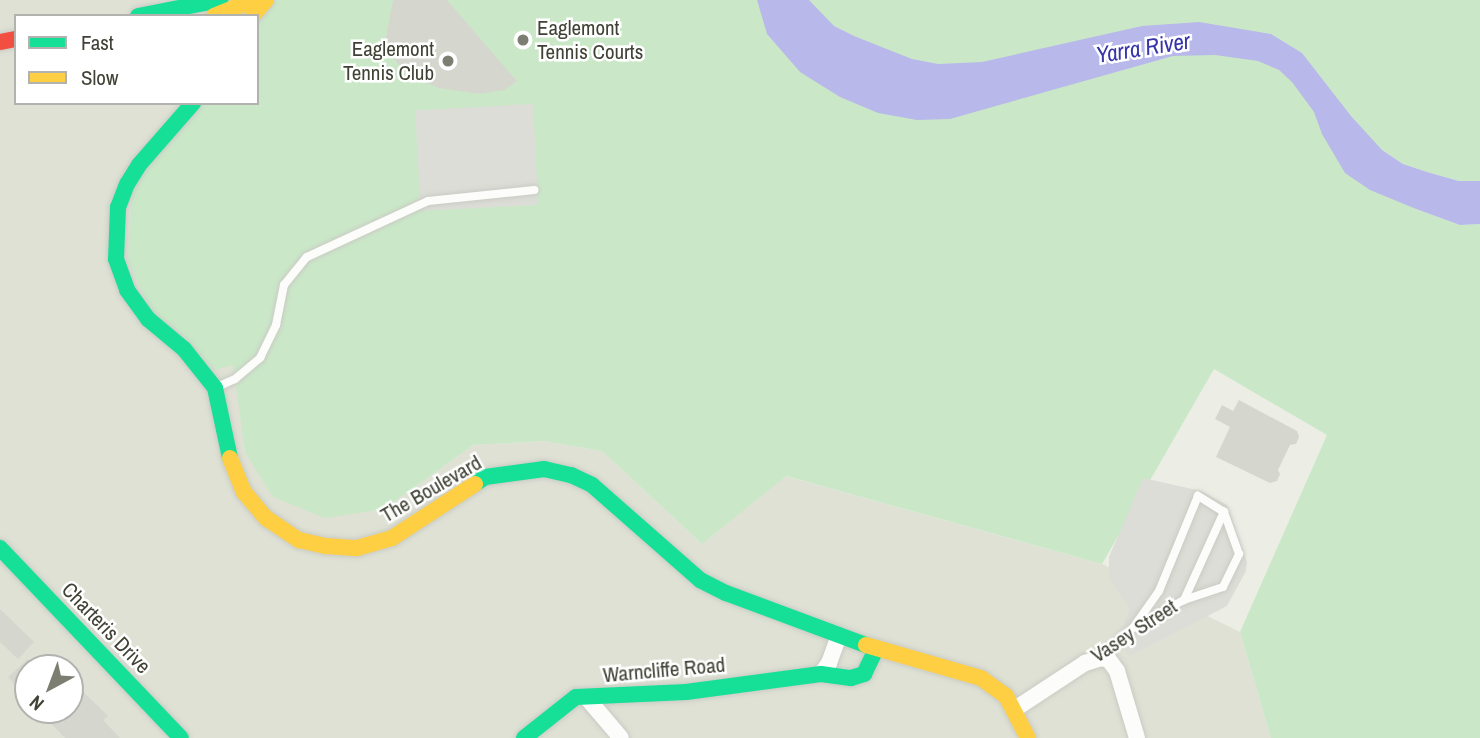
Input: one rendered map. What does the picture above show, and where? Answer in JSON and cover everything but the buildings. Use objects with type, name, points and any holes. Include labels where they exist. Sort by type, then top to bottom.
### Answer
[{"type":"street","points":[[148,14],[220,0]]},
{"type":"street","points":[[219,14],[253,0]]},
{"type":"street","points":[[254,14],[266,0]]},
{"type":"street","name":"The Boulevard","points":[[191,105],[139,165],[127,184],[118,207],[116,259],[127,290],[148,319],[184,349],[215,388],[232,466],[244,492],[265,518],[299,540],[326,546],[358,548],[392,538],[485,477],[544,469],[592,485],[700,580],[726,593],[876,649],[981,678],[1006,696],[1028,738]]},
{"type":"street","name":"Charteris Drive","points":[[0,548],[181,738]]},
{"type":"street","points":[[821,674],[829,663],[839,636]]},
{"type":"street","name":"Warncliffe Road","points":[[524,738],[576,697],[686,692],[821,674],[851,678],[864,674],[876,649]]},
{"type":"street","points":[[1101,658],[1109,660],[1118,671],[1137,738]]},
{"type":"street","name":"Vasey Street","points":[[1015,709],[1085,663],[1101,658]]},
{"type":"street","points":[[587,698],[621,738]]},
{"type":"lane","points":[[215,388],[235,379],[260,358],[276,325],[284,285],[307,257],[428,201],[534,190]]},
{"type":"lane","points":[[1133,628],[1159,592],[1198,496],[1224,512],[1184,600]]},
{"type":"lane","name":"Vasey Street","points":[[1101,658],[1133,628],[1184,600],[1223,587],[1239,554],[1224,512]]},
{"type":"shaded area","points":[[0,0],[265,0],[259,20],[259,14],[14,14],[14,105],[203,105],[245,452],[384,509],[473,445],[544,441],[602,451],[702,544],[785,476],[1102,564],[1240,632],[1271,738],[0,738]]},
{"type":"shaded area","points":[[533,104],[538,205],[420,211],[415,110]]},
{"type":"shaded area","points":[[1143,478],[1201,491],[1227,505],[1247,562],[1246,571],[1227,606],[1129,656],[1115,633],[1123,626],[1130,609],[1109,578],[1109,557]]},
{"type":"green space","points":[[265,0],[1480,0],[1480,181],[1459,181],[1427,172],[1403,164],[1382,150],[1416,209],[1460,225],[1480,224],[1480,738],[1271,738],[1240,632],[1327,435],[1214,369],[1102,564],[786,476],[702,544],[602,451],[544,441],[473,445],[384,509],[325,518],[273,497],[245,452],[233,365],[214,370],[152,314],[128,261],[132,186],[201,105],[259,105],[259,20]]},
{"type":"water","name":"Yarra River","points":[[757,0],[809,0],[834,26],[854,36],[912,59],[938,64],[982,62],[1142,26],[1199,22],[1271,34],[1302,53],[1351,116],[1382,150],[1403,164],[1427,172],[1459,181],[1480,181],[1480,224],[1460,225],[1416,209],[1370,190],[1345,173],[1322,134],[1314,112],[1292,82],[1279,70],[1258,61],[1215,55],[1173,56],[950,119],[917,120],[878,113],[840,97],[800,72],[767,34]]},
{"type":"traffic: fast","points":[[148,14],[220,0]]},
{"type":"traffic: fast","points":[[191,105],[139,165],[127,184],[118,207],[116,259],[127,290],[148,319],[184,349],[215,388],[230,458]]},
{"type":"traffic: fast","points":[[475,484],[485,477],[544,469],[571,475],[592,485],[700,580],[726,593],[866,645]]},
{"type":"traffic: fast","points":[[0,548],[181,738]]},
{"type":"traffic: fast","points":[[524,738],[576,697],[686,692],[821,674],[851,678],[864,674],[876,649]]},
{"type":"traffic: slow","points":[[219,14],[253,0]]},
{"type":"traffic: slow","points":[[254,14],[266,0]]},
{"type":"traffic: slow","points":[[230,458],[244,492],[266,518],[299,540],[326,546],[357,548],[392,538],[475,484]]},
{"type":"traffic: slow","points":[[866,645],[981,678],[1006,696],[1028,738]]},
{"type":"traffic: jam","points":[[0,42],[14,39]]},
{"type":"place","name":"Eaglemont Tennis Courts","points":[[523,40]]},
{"type":"place","name":"Eaglemont Tennis Club","points":[[448,61]]}]
